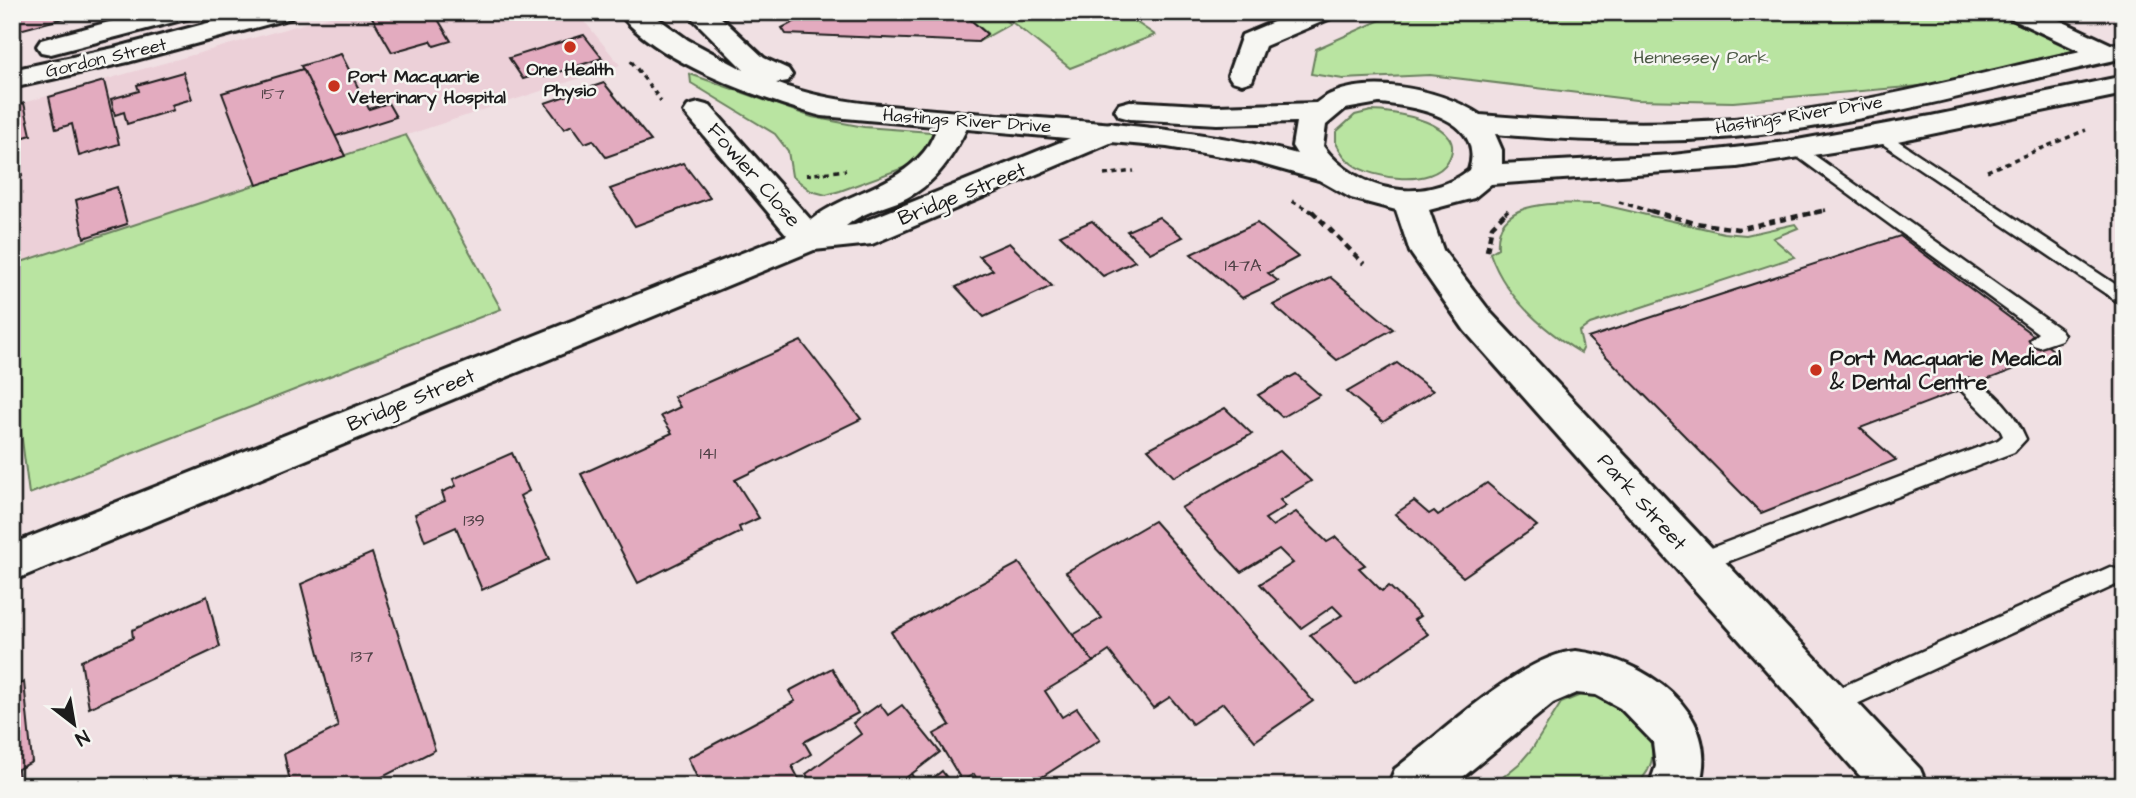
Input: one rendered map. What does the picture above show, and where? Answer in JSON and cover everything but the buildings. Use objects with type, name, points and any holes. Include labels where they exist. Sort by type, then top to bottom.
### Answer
[{"type":"main road","name":"Gordon Street","points":[[12,56],[179,12]]},
{"type":"main road","name":"Gordon Street","points":[[12,79],[118,57],[281,12]]},
{"type":"main road","name":"Hastings River Drive","points":[[632,12],[664,39],[703,62],[781,97],[833,110],[1167,138],[1253,152],[1324,171]]},
{"type":"main road","name":"Hastings River Drive","points":[[699,12],[754,64],[783,77],[824,88],[871,94],[1217,115],[1320,112]]},
{"type":"main road","points":[[1242,75],[1252,41],[1321,12]]},
{"type":"main road","points":[[2020,12],[2115,52]]},
{"type":"main road","name":"Hastings River Drive","points":[[1469,123],[1583,133],[1681,132],[1736,127],[1790,120],[1933,93],[2115,52]]},
{"type":"main road","name":"Hastings River Drive","points":[[1482,175],[1629,169],[1797,148],[2124,85]]},
{"type":"main road","points":[[1380,94],[1429,102],[1469,123],[1483,140],[1488,158],[1482,175],[1466,189],[1440,198],[1409,201],[1377,196],[1348,186],[1324,171],[1307,146],[1311,122],[1320,112],[1336,102],[1380,94]]},
{"type":"main road","name":"Fowler Close","points":[[699,112],[809,239]]},
{"type":"main road","name":"Bridge Street","points":[[12,563],[809,239],[844,211],[893,192],[914,177],[937,157],[956,120]]},
{"type":"main road","name":"Bridge Street","points":[[809,239],[860,236],[1111,132]]},
{"type":"main road","name":"Park Street","points":[[1409,201],[1427,252],[1478,322],[1902,786]]},
{"type":"main road","points":[[1413,786],[1536,688],[1554,677],[1574,672],[1598,673],[1621,682],[1643,695],[1661,714],[1674,735],[1680,757],[1678,779],[1674,786]]},
{"type":"lane","points":[[1880,134],[2124,299]]},
{"type":"lane","points":[[1797,148],[2054,335],[2040,340]]},
{"type":"lane","points":[[1698,563],[2006,446],[2015,439],[2012,428],[2001,414],[1968,387]]},
{"type":"lane","points":[[1828,705],[2110,577]]},
{"type":"path","points":[[1949,180],[1999,168],[2087,130]]},
{"type":"path","points":[[1101,176],[1137,171]]},
{"type":"path","points":[[1289,200],[1311,210],[1364,264]]},
{"type":"path","points":[[1614,201],[1695,223],[1746,229],[1868,200]]},
{"type":"path","points":[[1487,251],[1492,226],[1510,208]]},
{"type":"shaded area","points":[[345,12],[577,12],[620,65],[12,265],[12,106]]},
{"type":"green space","points":[[823,12],[995,12],[1010,24],[978,42],[987,33],[966,16]]},
{"type":"green space","points":[[999,12],[1121,12],[1155,35],[1070,68]]},
{"type":"green space","name":"Hennessey Park","points":[[1398,12],[2011,12],[2092,61],[2026,77],[1733,102],[1636,100],[1430,75],[1343,79],[1311,74],[1316,49]]},
{"type":"green space","points":[[690,74],[812,117],[864,127],[931,132],[937,141],[914,164],[826,195],[811,191],[792,176],[788,151],[775,134],[691,83]]},
{"type":"green space","points":[[1371,111],[1411,117],[1439,128],[1449,137],[1452,148],[1448,161],[1429,175],[1416,178],[1387,177],[1352,164],[1336,143],[1336,132],[1355,115]]},
{"type":"green space","points":[[406,135],[501,309],[29,494],[12,362],[12,265]]},
{"type":"green space","points":[[1551,204],[1599,204],[1724,233],[1746,235],[1795,224],[1798,228],[1773,238],[1795,257],[1590,324],[1579,332],[1583,349],[1581,353],[1552,333],[1515,298],[1490,253],[1498,248],[1500,231],[1507,219],[1519,211]]},
{"type":"green space","points":[[1588,692],[1619,705],[1633,716],[1644,728],[1651,742],[1652,757],[1647,771],[1635,786],[1492,786],[1520,763],[1532,749],[1561,703]]},
{"type":"place","name":"One Health Physio","points":[[570,47]]},
{"type":"place","name":"Port Macquarie Veterinary Hospital","points":[[334,86]]},
{"type":"place","name":"Port Macquarie Medical & Dental Centre","points":[[1816,370]]}]
